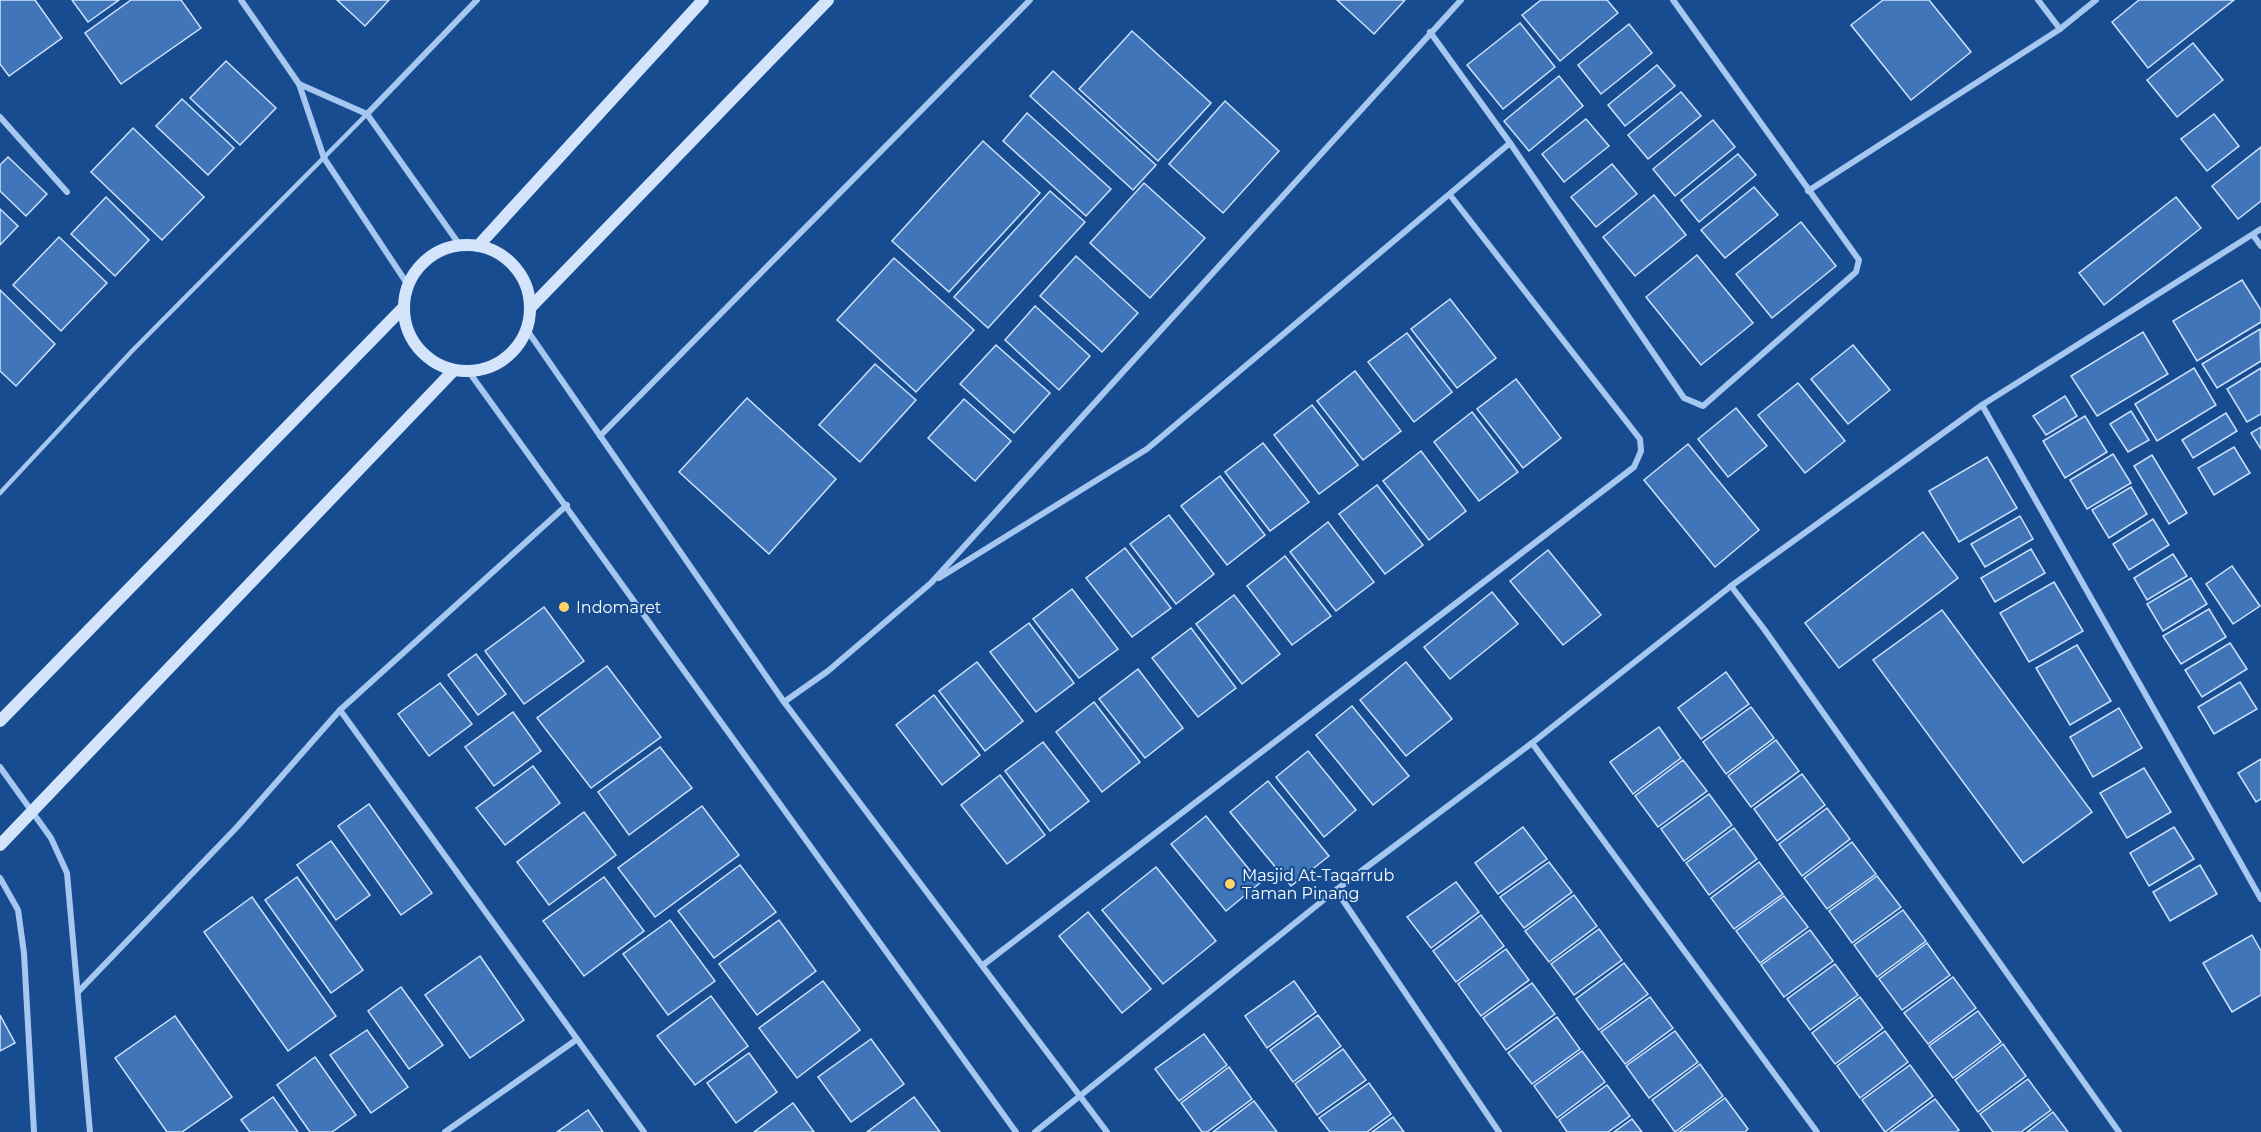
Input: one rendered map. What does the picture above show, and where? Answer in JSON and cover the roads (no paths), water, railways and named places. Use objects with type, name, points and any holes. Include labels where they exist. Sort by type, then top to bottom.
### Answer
[{"type":"main road","points":[[478,246],[703,0]]},
{"type":"main road","points":[[530,308],[828,0]]},
{"type":"main road","points":[[459,244],[478,246],[499,254],[516,268],[527,287],[530,308],[527,330],[514,351],[494,366],[469,372],[454,370],[424,355],[412,341],[403,308],[408,285],[419,265],[437,251],[459,244]]},
{"type":"main road","points":[[0,721],[403,308]]},
{"type":"main road","points":[[0,845],[454,370]]},
{"type":"street","points":[[241,0],[299,84],[324,158],[408,285]]},
{"type":"street","points":[[367,114],[477,0]]},
{"type":"street","points":[[600,436],[1030,0]]},
{"type":"street","points":[[784,702],[828,671],[931,583],[1461,0]]},
{"type":"street","points":[[1430,32],[1510,143],[1684,398],[1695,405],[1702,406],[1856,272],[1859,260],[1673,0]]},
{"type":"street","points":[[2038,0],[2060,29]]},
{"type":"street","points":[[1808,191],[2060,29],[2096,0]]},
{"type":"street","points":[[299,84],[367,114],[459,244]]},
{"type":"street","points":[[0,117],[67,192]]},
{"type":"street","points":[[931,583],[1147,449],[1510,143]]},
{"type":"street","points":[[983,965],[1634,467],[1641,450],[1640,439],[1450,195]]},
{"type":"street","points":[[1035,1132],[1082,1097],[1336,890],[1532,743],[1731,586],[1982,405],[2261,229]]},
{"type":"street","points":[[2253,235],[2261,246]]},
{"type":"street","points":[[527,330],[784,702],[1107,1132]]},
{"type":"street","points":[[469,372],[567,505],[1016,1132]]},
{"type":"street","points":[[1982,405],[2261,899]]},
{"type":"street","points":[[78,992],[237,826],[340,710],[567,505]]},
{"type":"street","points":[[1731,586],[1764,629],[2119,1132]]},
{"type":"street","points":[[340,710],[644,1132]]},
{"type":"street","points":[[1532,743],[1816,1132]]},
{"type":"street","points":[[0,767],[51,838],[67,873],[90,1132]]},
{"type":"street","points":[[0,878],[18,910],[24,953],[34,1132]]},
{"type":"street","points":[[1336,890],[1499,1132]]},
{"type":"street","points":[[445,1132],[576,1040]]},
{"type":"lane","points":[[0,494],[132,351],[367,114]]},
{"type":"place","name":"Indomaret","points":[[564,607]]},
{"type":"place","name":"Masjid At-Taqarrub Taman Pinang","points":[[1230,884]]}]
